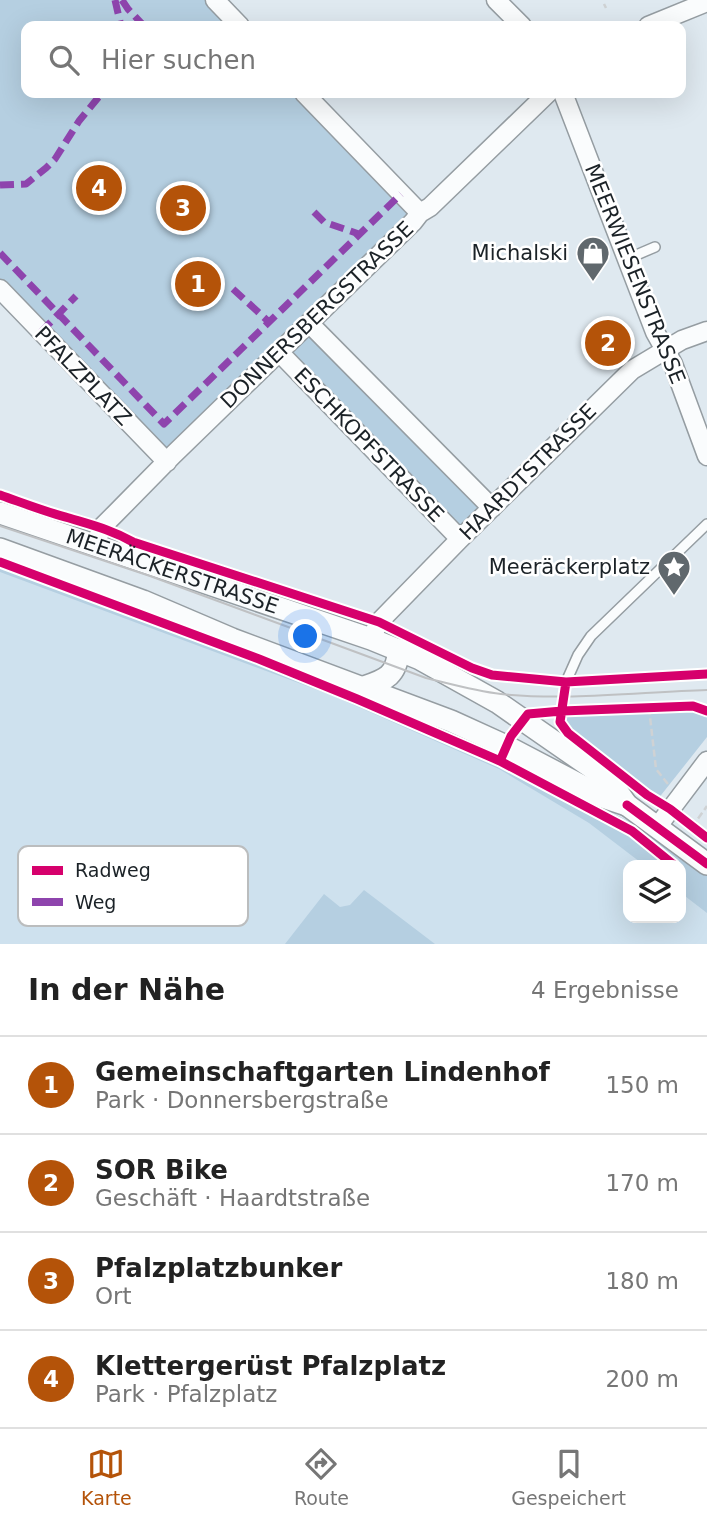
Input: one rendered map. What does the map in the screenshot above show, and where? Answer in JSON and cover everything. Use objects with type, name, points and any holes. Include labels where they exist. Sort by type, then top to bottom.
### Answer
[{"type":"street","points":[[215,0],[235,21]]},
{"type":"street","points":[[496,0],[517,21]]},
{"type":"street","points":[[659,21],[703,2]]},
{"type":"street","points":[[308,98],[420,213]]},
{"type":"street","name":"DONNERSBERGSTRASSE","points":[[95,545],[102,527],[166,462],[420,213],[543,98]]},
{"type":"street","name":"MEERWIESENSTRASSE","points":[[565,98],[626,259],[655,332],[673,364],[707,456]]},
{"type":"street","name":"PFALZPLATZ","points":[[0,289],[166,462]]},
{"type":"street","name":"ESCHKOPFSTRASSE","points":[[309,323],[492,508]]},
{"type":"street","name":"HAARDTSTRASSE","points":[[371,639],[379,622],[632,370],[682,340],[707,331]]},
{"type":"street","name":"ESCHKOPFSTRASSE","points":[[279,352],[460,539]]},
{"type":"street","name":"MEERÄCKERSTRASSE","points":[[0,513],[371,639],[420,659],[496,702],[602,776],[627,804],[707,864]]},
{"type":"street","name":"MEERÄCKERSTRASSE","points":[[0,549],[143,601],[232,639],[451,722],[506,746],[604,797],[627,804]]},
{"type":"street","points":[[361,688],[383,681],[392,674],[399,650]]},
{"type":"street","points":[[657,827],[707,761]]},
{"type":"lane","points":[[626,259],[655,247]]},
{"type":"lane","points":[[566,682],[578,655],[591,636],[707,524]]},
{"type":"path","points":[[551,712],[694,706],[707,711]]},
{"type":"path","points":[[649,708],[656,769],[679,798]]},
{"type":"path","points":[[692,827],[707,806]]},
{"type":"shaded area","points":[[0,0],[215,0],[235,21],[21,21],[21,98],[309,98],[420,213],[309,323],[492,508],[460,539],[279,353],[168,456],[0,282]]},
{"type":"shaded area","points":[[0,554],[373,697],[497,754],[650,832],[707,874],[707,913],[686,897],[686,860],[637,860],[589,823],[499,769],[331,695],[0,572]]},
{"type":"shaded area","points":[[0,570],[331,695],[499,768],[591,821],[643,860],[623,860],[623,923],[686,923],[686,893],[707,909],[707,944],[0,944]]},
{"type":"shaded area","points":[[694,708],[707,713],[707,737],[658,799],[570,730],[565,722],[566,714],[577,711]]},
{"type":"shaded area","points":[[364,890],[435,944],[285,944],[324,894],[340,907],[350,905]]},
{"type":"tram line","points":[[0,526],[150,576],[426,678],[463,687],[501,694],[552,697],[707,690]]},
{"type":"marked path","points":[[115,0],[120,21]]},
{"type":"marked path","points":[[122,0],[139,21]]},
{"type":"marked path","points":[[0,185],[26,184],[46,168],[98,98]]},
{"type":"marked path","points":[[0,253],[164,424],[401,194]]},
{"type":"marked path","points":[[314,212],[324,222],[359,234]]},
{"type":"marked path","points":[[233,289],[269,322]]},
{"type":"marked path","points":[[41,332],[76,296]]},
{"type":"cycle path","points":[[0,495],[102,528],[133,542],[379,622],[472,668],[492,675],[566,682],[707,674]]},
{"type":"cycle path","points":[[0,562],[259,659],[500,761],[632,831],[668,860]]},
{"type":"cycle path","points":[[566,682],[560,722],[568,733],[707,838]]},
{"type":"cycle path","points":[[500,761],[511,736],[528,714],[693,706],[707,711]]},
{"type":"cycle path","points":[[627,805],[707,864]]},
{"type":"place","name":"Klettergerüst Pfalzplatz","points":[[99,188]]},
{"type":"place","name":"Pfalzplatzbunker","points":[[183,208]]},
{"type":"place","name":"Michalski","points":[[593,283]]},
{"type":"place","name":"Gemeinschaftgarten Lindenhof","points":[[198,284]]},
{"type":"place","name":"SOR Bike","points":[[608,343]]},
{"type":"place","name":"Meeräckerplatz","points":[[674,597]]}]
